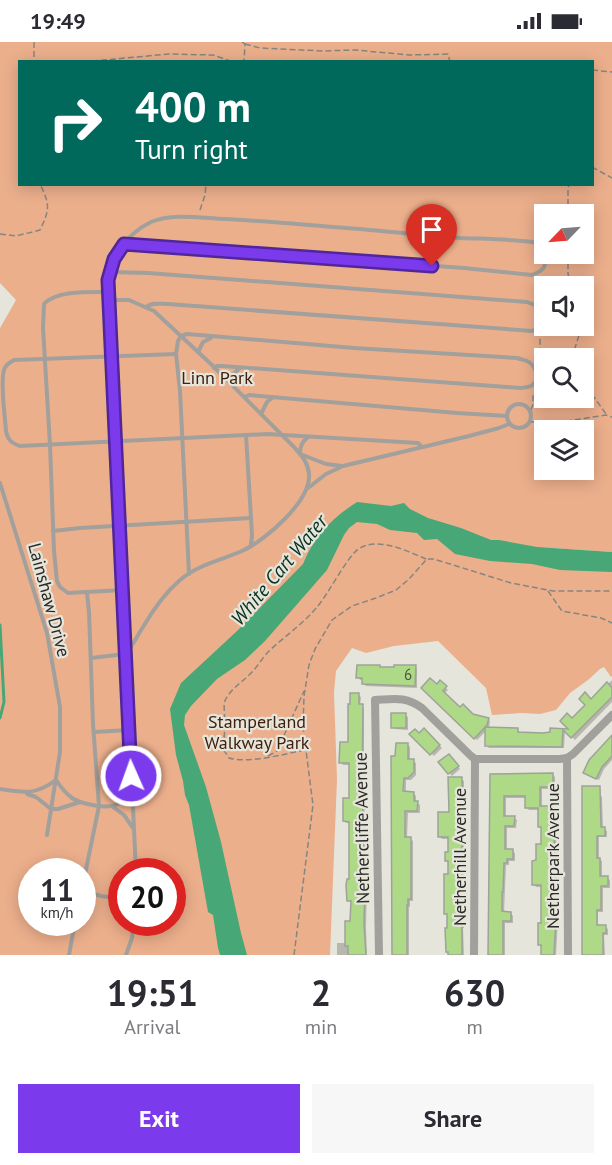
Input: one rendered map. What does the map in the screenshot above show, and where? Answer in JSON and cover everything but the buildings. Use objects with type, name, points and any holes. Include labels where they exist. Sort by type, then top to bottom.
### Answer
[{"type":"street","name":"Nethercliffe Avenue","points":[[379,955],[375,700],[405,699],[413,702],[476,759]]},
{"type":"street","points":[[476,759],[567,758],[612,715]]},
{"type":"street","name":"Netherpark Avenue","points":[[567,758],[568,955]]},
{"type":"street","name":"Netherhill Avenue","points":[[474,955],[476,759]]},
{"type":"lane","points":[[135,858],[108,280],[114,259],[124,244],[138,230],[152,222],[168,218],[272,222],[534,242]]},
{"type":"lane","points":[[124,244],[464,268],[532,275],[541,272],[546,264]]},
{"type":"lane","points":[[110,272],[467,297],[527,302],[534,305]]},
{"type":"lane","points":[[109,291],[53,296],[44,304],[53,531],[56,571],[60,587],[68,593],[123,590]]},
{"type":"lane","points":[[91,658],[125,654],[157,606],[181,579],[260,541],[291,512],[309,484],[309,472],[300,454],[154,311],[129,300],[109,300]]},
{"type":"lane","points":[[146,307],[149,304],[161,304],[519,331],[534,330]]},
{"type":"lane","points":[[189,574],[180,391],[176,354],[181,336],[187,334],[517,358],[529,362],[534,367]]},
{"type":"lane","points":[[198,352],[202,342],[213,337]]},
{"type":"lane","points":[[176,354],[14,360],[4,369],[2,380],[8,438],[13,444],[20,446],[281,434],[418,443],[422,447]]},
{"type":"lane","points":[[214,368],[222,366],[520,388],[530,387],[534,384]]},
{"type":"lane","points":[[232,385],[233,374],[240,368]]},
{"type":"lane","points":[[243,397],[249,395],[507,416]]},
{"type":"lane","points":[[261,414],[267,402],[273,398]]},
{"type":"lane","points":[[516,404],[525,405],[531,410],[532,418],[524,428],[520,429],[512,426],[507,416],[510,408],[516,404]]},
{"type":"lane","points":[[305,491],[326,474],[343,466],[469,436],[509,423]]},
{"type":"lane","points":[[246,435],[251,546]]},
{"type":"lane","points":[[300,454],[300,446],[308,436]]},
{"type":"lane","points":[[300,454],[326,464],[343,466]]},
{"type":"lane","name":"Lainshaw Drive","points":[[0,483],[47,633],[60,707],[60,752],[47,835]]},
{"type":"lane","points":[[53,531],[251,518]]},
{"type":"lane","points":[[87,592],[99,806],[88,858]]},
{"type":"lane","points":[[94,732],[129,729]]},
{"type":"lane","points":[[0,789],[34,792],[56,780],[71,797],[81,802],[113,807],[134,828]]},
{"type":"lane","points":[[20,792],[36,797],[51,809],[81,802]]},
{"type":"lane","points":[[113,807],[132,792]]},
{"type":"lane","points":[[69,955],[72,936]]},
{"type":"lane","points":[[126,955],[132,936]]},
{"type":"path","points":[[34,42],[34,60]]},
{"type":"path","points":[[242,42],[260,48],[448,54],[450,60]]},
{"type":"path","points":[[244,60],[245,44]]},
{"type":"path","points":[[104,60],[169,54],[213,55],[227,60]]},
{"type":"path","points":[[594,70],[612,72]]},
{"type":"path","points":[[594,168],[612,178]]},
{"type":"path","points":[[0,234],[16,236],[40,230],[48,215],[48,202],[41,186]]},
{"type":"path","points":[[199,218],[206,186]]},
{"type":"path","points":[[568,186],[568,204]]},
{"type":"path","points":[[541,272],[542,276]]},
{"type":"path","points":[[530,387],[534,396],[531,410]]},
{"type":"path","points":[[594,397],[606,415]]},
{"type":"path","points":[[530,422],[561,422],[606,415],[612,417]]},
{"type":"path","points":[[306,750],[243,760],[233,760],[227,756],[224,749],[224,703],[231,691],[251,673],[268,652],[316,609],[353,553],[360,547],[375,543],[384,544],[427,560]]},
{"type":"path","points":[[548,590],[562,611],[601,618],[612,623]]},
{"type":"path","points":[[267,757],[277,751],[305,690]]},
{"type":"green space","name":"Linn Park","points":[[0,42],[612,42],[612,552],[550,548],[612,562],[612,676],[604,667],[600,669],[570,693],[556,710],[540,714],[492,715],[486,688],[438,641],[394,646],[366,653],[352,648],[336,671],[334,692],[337,779],[330,955],[0,955],[0,328],[16,300],[0,283]]},
{"type":"shaded area","points":[[357,502],[391,506],[404,503],[410,509],[428,518],[491,540],[537,547],[612,552],[612,572],[560,570],[532,564],[490,561],[455,554],[437,539],[424,540],[417,533],[390,530],[377,524],[357,522],[349,528],[327,570],[265,641],[245,660],[217,679],[185,715],[184,725],[206,787],[247,955],[220,955],[213,915],[208,912],[189,805],[176,755],[170,709],[181,683],[237,631],[303,564],[318,536],[325,528]]},
{"type":"waterway","points":[[0,625],[4,702],[0,718]]},
{"type":"route","points":[[131,776],[108,280],[114,259],[124,244],[432,266]]},
{"type":"water label","name":"White Cart Water","points":[[279,570]]},
{"type":"park label","name":"Stamperland Walkway Park","points":[[257,732]]}]
